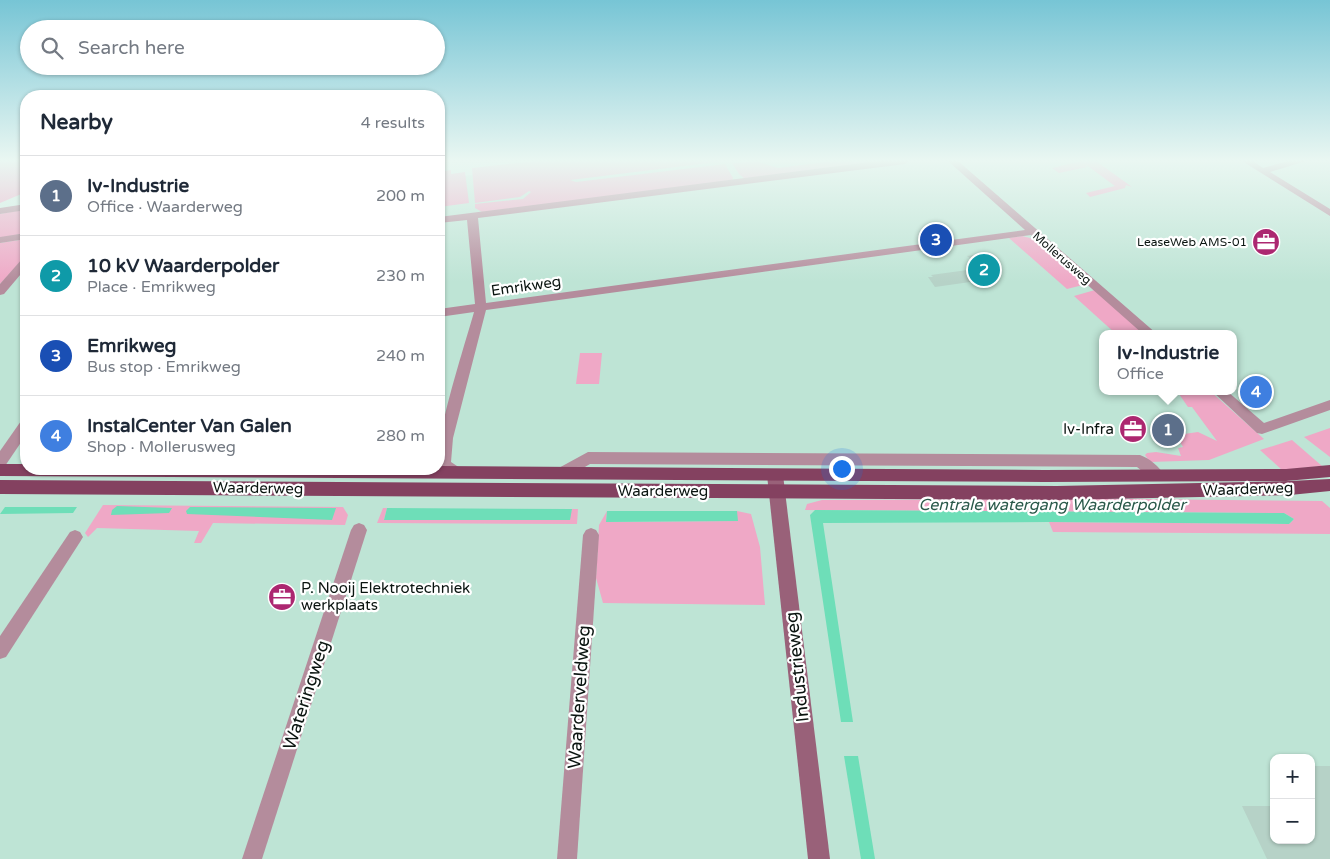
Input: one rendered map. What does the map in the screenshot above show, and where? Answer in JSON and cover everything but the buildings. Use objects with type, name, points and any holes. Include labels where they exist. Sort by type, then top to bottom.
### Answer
[{"type":"main road","name":"Waarderweg","points":[[0,470],[20,470]]},
{"type":"main road","name":"Waarderweg","points":[[445,472],[560,474],[1057,493],[1295,488],[1329,483]]},
{"type":"main road","name":"Waarderweg","points":[[0,487],[776,483],[1312,473],[1329,483]]},
{"type":"street","points":[[445,219],[584,201]]},
{"type":"street","name":"Mollerusweg","points":[[997,201],[1146,330]]},
{"type":"street","points":[[1310,201],[1330,213]]},
{"type":"street","points":[[0,211],[20,208]]},
{"type":"street","points":[[445,456],[446,438],[481,308],[472,215]]},
{"type":"street","name":"Emrikweg","points":[[445,312],[1033,232]]},
{"type":"street","points":[[0,240],[20,237]]},
{"type":"street","points":[[0,291],[20,268]]},
{"type":"street","points":[[1223,395],[1262,430],[1330,405]]},
{"type":"street","points":[[0,462],[20,434]]},
{"type":"street","points":[[560,474],[588,458],[607,458],[1140,461],[1157,475]]},
{"type":"street","points":[[445,464],[448,469],[455,472]]},
{"type":"street","name":"Industrieweg","points":[[776,483],[819,859]]},
{"type":"street","name":"Wateringweg","points":[[252,859],[359,530]]},
{"type":"street","name":"Waarderveldweg","points":[[567,859],[591,536]]},
{"type":"street","points":[[0,650],[75,537]]},
{"type":"shaded area","points":[[445,201],[1330,201],[1330,859],[0,859],[0,218],[20,215],[20,475],[445,475]]},
{"type":"shaded area","points":[[445,201],[469,201],[469,203],[445,206]]},
{"type":"shaded area","points":[[503,201],[570,201],[482,212],[475,208],[475,204]]},
{"type":"shaded area","points":[[20,210],[20,234],[0,238],[0,214]]},
{"type":"shaded area","points":[[1022,236],[1034,239],[1087,284],[1067,289],[1009,238]]},
{"type":"shaded area","points":[[20,240],[20,262],[0,284],[0,243]]},
{"type":"shaded area","points":[[1095,290],[1141,330],[1112,330],[1074,296]]},
{"type":"shaded area","points":[[580,353],[602,353],[599,384],[576,384]]},
{"type":"shaded area","points":[[1180,395],[1214,395],[1264,439],[1209,460],[1150,462],[1145,455],[1147,453],[1156,452],[1181,456],[1178,448],[1183,447],[1180,442],[1183,440],[1180,436],[1184,434],[1198,432],[1217,441],[1192,407],[1188,407]]},
{"type":"shaded area","points":[[1330,428],[1330,457],[1304,437]]},
{"type":"shaded area","points":[[1292,440],[1322,466],[1282,470],[1260,450]]},
{"type":"shaded area","points":[[1133,499],[1322,501],[1330,508],[1330,534],[1053,532],[1049,522],[1289,524],[1294,519],[1284,513],[805,510],[807,504],[822,500]]},
{"type":"shaded area","points":[[103,505],[343,507],[348,515],[345,525],[213,523],[201,543],[194,543],[199,531],[97,528],[88,537],[85,533]]},
{"type":"shaded area","points":[[117,506],[172,508],[169,513],[111,515],[112,510]]},
{"type":"shaded area","points":[[5,507],[77,507],[73,513],[0,514]]},
{"type":"shaded area","points":[[190,507],[336,508],[332,520],[187,514],[186,511]]},
{"type":"shaded area","points":[[383,508],[387,508],[384,520],[569,520],[572,509],[578,509],[577,524],[377,523]]},
{"type":"shaded area","points":[[387,508],[572,509],[570,520],[384,520]]},
{"type":"shaded area","points":[[815,510],[1284,513],[1294,519],[1289,524],[823,523],[853,722],[841,722],[810,515]]},
{"type":"shaded area","points":[[607,511],[606,522],[737,521],[737,511],[751,514],[760,547],[765,605],[603,603],[596,578],[599,525]]},
{"type":"shaded area","points":[[607,511],[737,511],[738,521],[606,522]]},
{"type":"shaded area","points":[[844,756],[858,756],[875,859],[861,859]]},
{"type":"place","name":"Emrikweg","points":[[936,240]]},
{"type":"place","name":"LeaseWeb AMS-01","points":[[1266,242]]},
{"type":"place","name":"10 kV Waarderpolder","points":[[984,270]]},
{"type":"place","name":"InstalCenter Van Galen","points":[[1256,392]]},
{"type":"place","name":"Iv-Infra","points":[[1133,429]]},
{"type":"place","name":"Iv-Industrie","points":[[1168,430]]},
{"type":"place","name":"P. Nooij Elektrotechniek werkplaats","points":[[282,597]]},
{"type":"water label","name":"Centrale watergang Waarderpolder","points":[[1052,505]]}]
